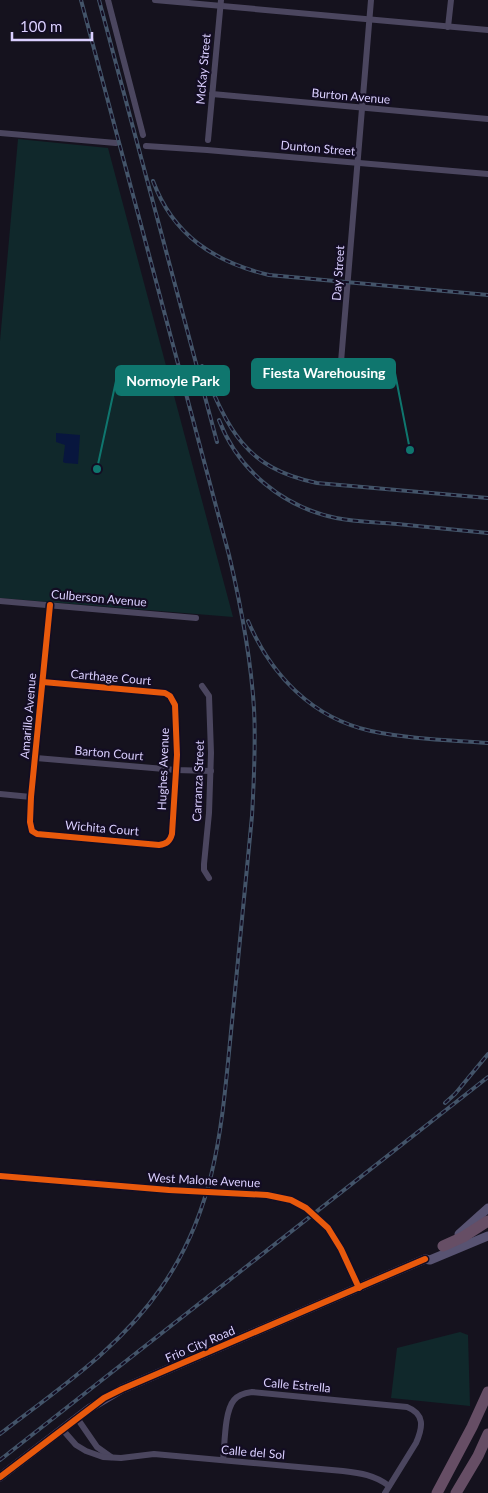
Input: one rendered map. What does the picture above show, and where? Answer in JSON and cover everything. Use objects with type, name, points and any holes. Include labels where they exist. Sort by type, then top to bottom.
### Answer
[{"type":"highway","points":[[442,1246],[463,1237],[488,1222]]},
{"type":"highway","points":[[439,1493],[488,1392]]},
{"type":"highway","points":[[439,1493],[474,1437],[488,1406]]},
{"type":"highway","points":[[456,1493],[478,1456],[488,1434]]},
{"type":"main road","name":"Frio City Road","points":[[0,1477],[104,1398],[425,1260],[461,1233],[488,1208]]},
{"type":"main road","name":"Frio City Road","points":[[425,1260],[430,1260],[488,1236]]},
{"type":"street","points":[[108,0],[143,135]]},
{"type":"street","points":[[155,0],[220,3],[370,20],[488,30]]},
{"type":"street","name":"Day Street","points":[[339,386],[372,0]]},
{"type":"street","points":[[448,27],[450,0]]},
{"type":"street","name":"McKay Street","points":[[208,140],[220,3]]},
{"type":"street","name":"Burton Avenue","points":[[212,94],[488,120]]},
{"type":"street","points":[[0,134],[116,143]]},
{"type":"street","name":"Dunton Street","points":[[146,146],[488,174]]},
{"type":"street","name":"Culberson Avenue","points":[[0,601],[196,618]]},
{"type":"street","name":"Amarillo Avenue","points":[[31,829],[32,797],[50,605]]},
{"type":"street","name":"Carthage Court","points":[[43,682],[165,693],[174,700]]},
{"type":"street","name":"Carranza Street","points":[[202,686],[209,696],[211,771],[204,864],[204,870],[209,878]]},
{"type":"street","name":"Hughes Avenue","points":[[170,839],[177,755],[174,700]]},
{"type":"street","name":"Barton Court","points":[[36,758],[176,770],[211,771]]},
{"type":"street","points":[[0,794],[32,797]]},
{"type":"street","name":"Wichita Court","points":[[31,829],[37,834],[159,845],[166,843],[170,839]]},
{"type":"street","name":"West Malone Avenue","points":[[0,1176],[169,1190],[267,1195],[291,1200],[306,1208],[328,1228],[341,1249],[359,1288]]},
{"type":"street","name":"Calle Estrella","points":[[223,1460],[228,1412],[234,1399],[243,1394],[252,1392],[400,1406],[412,1409],[419,1414],[420,1427],[416,1443],[389,1486]]},
{"type":"street","points":[[77,1418],[97,1447],[112,1458]]},
{"type":"street","name":"Calle del Sol","points":[[62,1429],[71,1441],[86,1451],[95,1455],[112,1458],[154,1454],[358,1472],[377,1478],[389,1486]]},
{"type":"street","points":[[385,1493],[389,1486]]},
{"type":"green space","points":[[18,139],[108,148],[233,617],[0,598],[0,341]]},
{"type":"green space","points":[[460,1332],[468,1335],[470,1406],[391,1398],[397,1348]]},
{"type":"water","points":[[56,433],[80,435],[78,464],[63,462],[65,445],[56,442]]},
{"type":"railway","points":[[0,1434],[86,1367],[127,1330],[161,1288],[180,1257],[195,1225],[206,1193],[214,1160],[225,1093],[252,816],[255,749],[253,690],[238,593],[81,0]]},
{"type":"railway","points":[[99,0],[217,442]]},
{"type":"railway","points":[[153,181],[161,200],[184,231],[213,254],[249,269],[269,275],[488,295]]},
{"type":"railway","points":[[202,366],[231,427],[255,456],[272,467],[292,476],[317,483],[488,498]]},
{"type":"railway","points":[[219,420],[227,438],[250,470],[281,495],[317,513],[359,521],[488,533]]},
{"type":"railway","points":[[248,621],[257,641],[281,676],[312,705],[330,716],[350,725],[385,734],[488,743]]},
{"type":"railway","points":[[445,1103],[455,1094],[488,1054]]},
{"type":"railway","points":[[0,1460],[488,1077]]},
{"type":"cycle path","points":[[43,682],[165,693],[170,696],[175,705],[177,755],[172,834],[168,842],[159,845],[37,834],[32,831],[30,822],[31,797],[50,605]]},
{"type":"cycle path","points":[[0,1176],[169,1190],[267,1195],[291,1200],[306,1208],[328,1228],[341,1249],[359,1288]]},
{"type":"cycle path","points":[[0,1477],[104,1398],[425,1259]]},
{"type":"place","name":"Fiesta Warehousing","points":[[410,450]]},
{"type":"place","name":"Normoyle Park","points":[[97,469]]}]
